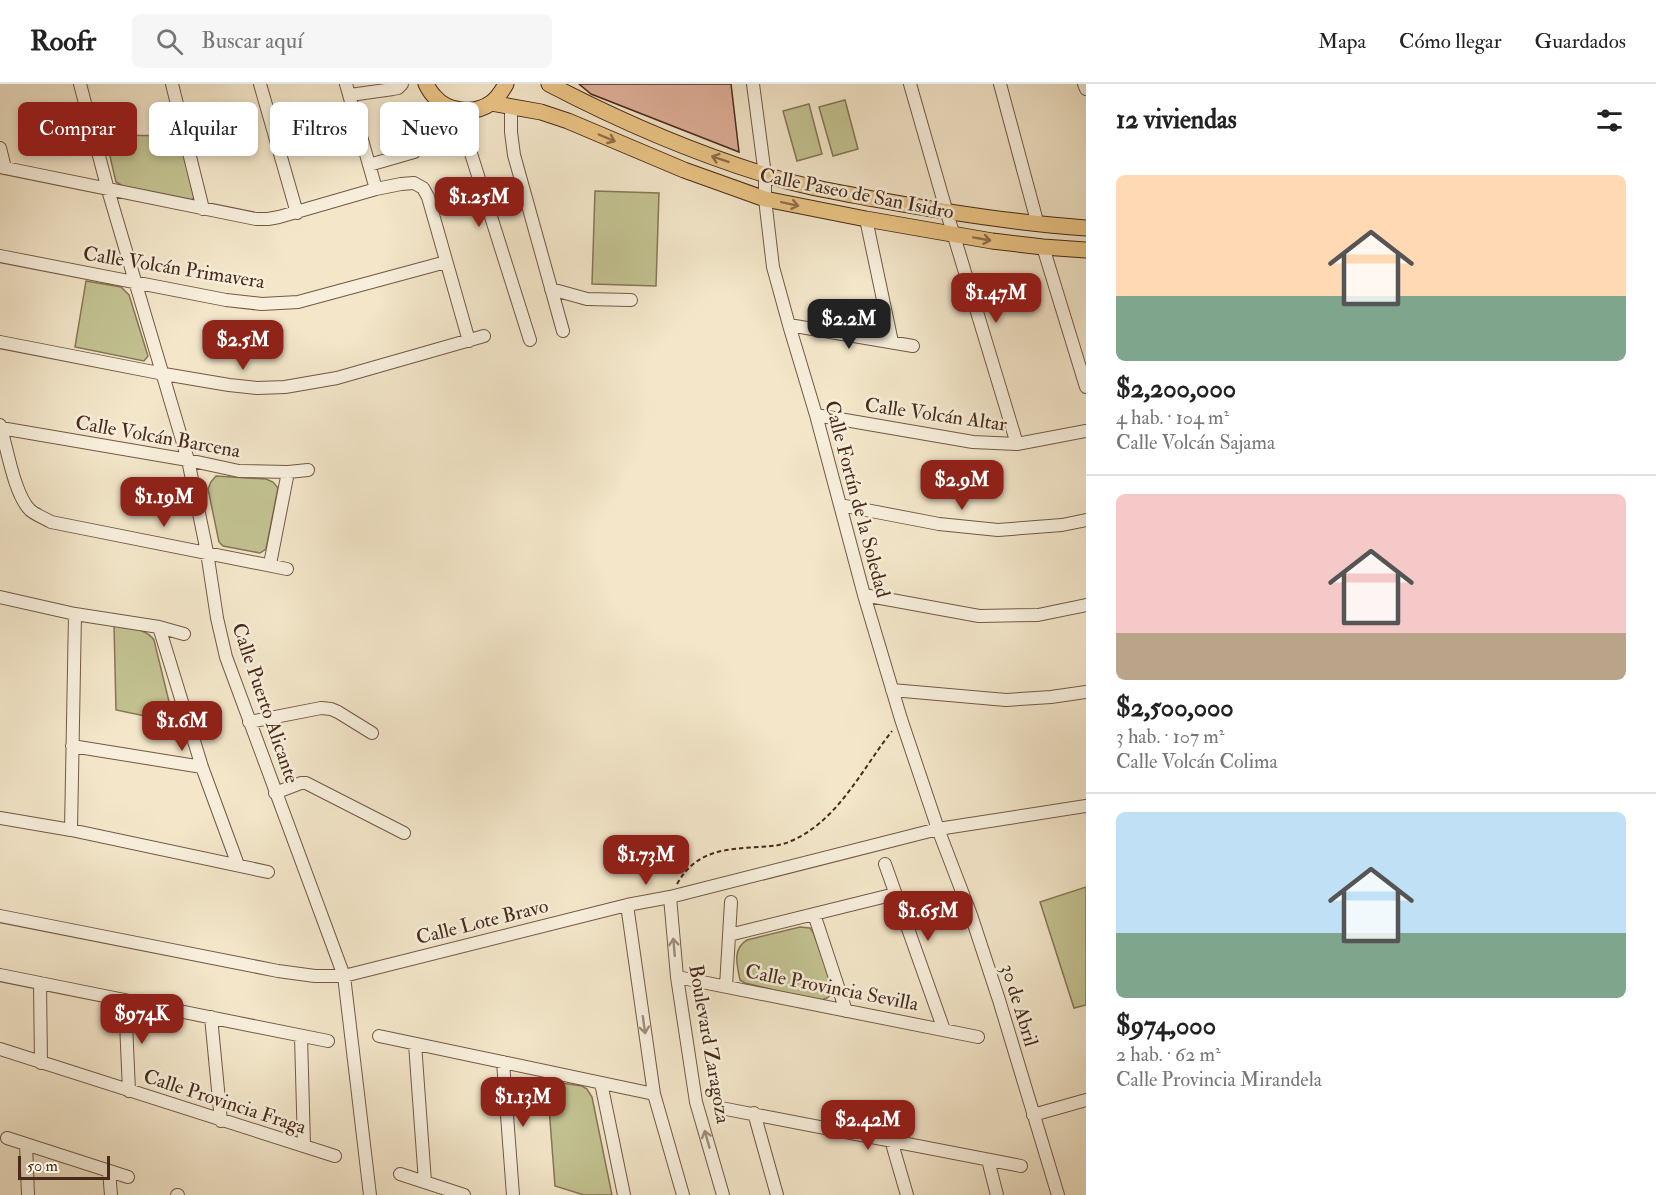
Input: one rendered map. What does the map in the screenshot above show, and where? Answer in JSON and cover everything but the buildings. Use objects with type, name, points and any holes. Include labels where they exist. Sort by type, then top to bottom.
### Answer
[{"type":"main road","points":[[426,84],[435,98],[441,102]]},
{"type":"main road","points":[[479,109],[491,103],[506,84]]},
{"type":"main road","name":"Calle Paseo de San Isidro","points":[[549,84],[634,125],[765,175],[821,189],[947,213],[1038,225],[1086,228]]},
{"type":"main road","name":"Calle Paseo de San Isidro","points":[[491,103],[541,112],[568,121],[684,170],[765,199],[992,241],[1086,249]]},
{"type":"street","name":"Calle Puerto Alicante","points":[[80,84],[108,190],[188,460],[226,657],[344,976],[370,1195]]},
{"type":"street","points":[[172,84],[203,209]]},
{"type":"street","points":[[260,84],[297,213]]},
{"type":"street","points":[[376,189],[348,90],[393,89],[402,84]]},
{"type":"street","name":"Calle Fortín de la Soledad","points":[[753,84],[765,175],[765,199],[773,267],[816,415],[864,595],[901,719],[938,829]]},
{"type":"street","points":[[910,84],[1017,444]]},
{"type":"street","points":[[1000,84],[1038,225]]},
{"type":"street","points":[[1084,84],[1086,89]]},
{"type":"street","points":[[511,106],[514,155],[562,331]]},
{"type":"street","points":[[0,148],[2,168],[256,219],[297,213],[376,189],[414,183],[423,188],[428,197],[469,341]]},
{"type":"street","points":[[369,165],[400,156]]},
{"type":"street","points":[[472,156],[530,340]]},
{"type":"street","points":[[866,219],[892,342]]},
{"type":"street","points":[[1043,247],[1086,387]]},
{"type":"street","name":"Calle Volcán Primavera","points":[[0,256],[235,301],[262,304],[298,302],[446,262]]},
{"type":"street","points":[[551,289],[587,299],[631,300]]},
{"type":"street","points":[[789,325],[913,346]]},
{"type":"street","points":[[0,342],[164,374],[257,388],[285,387],[337,378],[484,336]]},
{"type":"street","name":"Calle Volcán Altar","points":[[816,415],[972,442],[1017,444],[1086,431]]},
{"type":"street","points":[[0,426],[22,498],[30,510],[40,517],[51,522],[287,569]]},
{"type":"street","name":"Calle Volcán Barcena","points":[[0,426],[239,471],[308,470]]},
{"type":"street","points":[[270,564],[288,472]]},
{"type":"street","points":[[840,505],[939,524],[998,530],[1062,525],[1086,520]]},
{"type":"street","points":[[864,595],[980,616],[1038,615],[1086,605]]},
{"type":"street","points":[[0,597],[75,614],[159,627],[184,634]]},
{"type":"street","points":[[71,830],[75,614]]},
{"type":"street","points":[[159,627],[202,767],[238,865]]},
{"type":"street","points":[[892,690],[1006,700],[1051,698],[1086,692]]},
{"type":"street","points":[[249,722],[321,708],[331,709],[372,733]]},
{"type":"street","points":[[72,746],[202,767]]},
{"type":"street","points":[[275,793],[306,783],[404,833]]},
{"type":"street","name":"Calle Lote Bravo","points":[[0,916],[278,971],[315,976],[344,976],[938,829],[1086,806]]},
{"type":"street","points":[[0,818],[71,830],[268,872]]},
{"type":"street","name":"30 de Abril","points":[[938,829],[971,915],[999,1000],[1058,1195]]},
{"type":"street","points":[[885,864],[944,1030]]},
{"type":"street","points":[[729,935],[895,894]]},
{"type":"street","name":"Boulevard Zaragoza","points":[[670,897],[677,977],[696,1102],[723,1195]]},
{"type":"street","points":[[726,986],[731,902]]},
{"type":"street","points":[[627,905],[654,1094],[683,1195]]},
{"type":"street","points":[[814,914],[846,1011]]},
{"type":"street","points":[[0,975],[328,1041]]},
{"type":"street","name":"Calle Provincia Sevilla","points":[[677,977],[978,1037]]},
{"type":"street","points":[[40,983],[41,1063]]},
{"type":"street","points":[[125,1000],[129,1091]]},
{"type":"street","points":[[211,1017],[221,1121]]},
{"type":"street","points":[[301,1036],[304,1146]]},
{"type":"street","points":[[379,1036],[654,1094]]},
{"type":"street","points":[[415,1044],[425,1182]]},
{"type":"street","name":"Calle Provincia Fraga","points":[[0,1050],[335,1156]]},
{"type":"street","points":[[503,1062],[513,1195]]},
{"type":"street","points":[[601,1083],[624,1195]]},
{"type":"street","points":[[1033,1115],[1086,1100]]},
{"type":"street","points":[[721,1107],[1021,1166]]},
{"type":"street","points":[[754,1113],[777,1195]]},
{"type":"street","points":[[7,1138],[128,1177]]},
{"type":"street","points":[[891,1140],[907,1195]]},
{"type":"street","points":[[26,1144],[28,1195]]},
{"type":"street","points":[[988,1160],[997,1195]]},
{"type":"street","points":[[109,1171],[111,1195]]},
{"type":"street","points":[[400,1174],[464,1195]]},
{"type":"path","points":[[670,897],[681,877],[692,864],[710,854],[727,849],[775,846],[791,841],[815,827],[836,808],[901,719]]},
{"type":"shaded area","points":[[845,100],[858,149],[833,156],[819,107]]},
{"type":"shaded area","points":[[809,104],[822,154],[797,161],[783,111]]},
{"type":"shaded area","points":[[137,135],[149,136],[149,156],[185,156],[195,191],[194,198],[191,200],[123,186],[116,182],[110,156],[137,156]]},
{"type":"shaded area","points":[[595,191],[659,193],[656,286],[592,284]]},
{"type":"shaded area","points":[[86,281],[121,287],[129,295],[148,356],[144,361],[75,347]]},
{"type":"shaded area","points":[[216,476],[266,479],[278,488],[266,549],[260,553],[223,546],[219,542],[208,489]]},
{"type":"shaded area","points":[[114,625],[142,631],[154,640],[174,722],[116,710]]},
{"type":"shaded area","points":[[1086,887],[1086,1005],[1074,1008],[1040,902]]},
{"type":"shaded area","points":[[800,927],[810,928],[813,932],[832,984],[832,994],[819,1001],[740,980],[737,953],[742,944],[747,940]]},
{"type":"shaded area","points":[[547,1081],[582,1086],[592,1097],[612,1195],[584,1195],[555,1186]]}]
